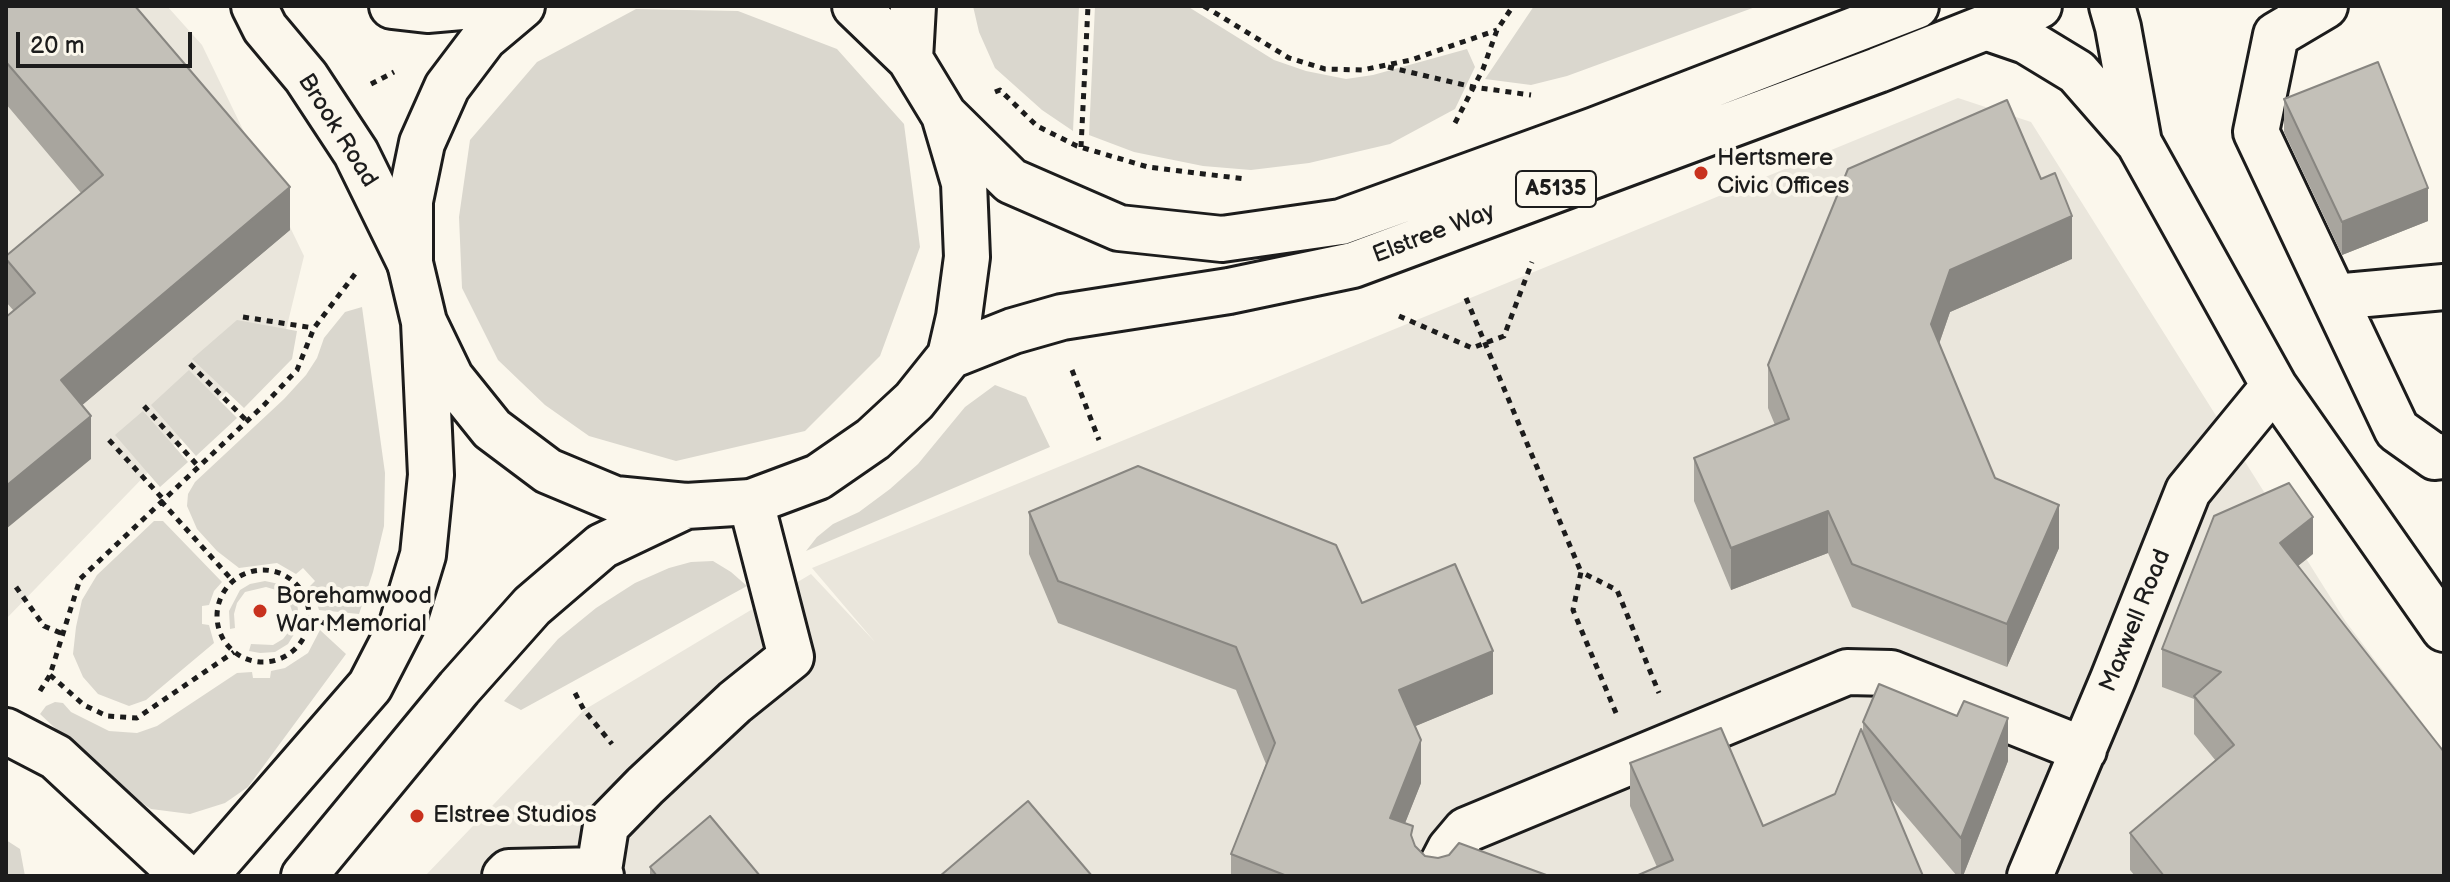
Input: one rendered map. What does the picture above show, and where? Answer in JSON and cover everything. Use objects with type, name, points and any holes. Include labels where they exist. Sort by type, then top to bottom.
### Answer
[{"type":"main road","name":"Brook Road","points":[[254,6],[265,28],[306,77],[356,153],[410,263]]},
{"type":"main road","points":[[392,6],[427,10],[473,6]]},
{"type":"main road","points":[[205,876],[370,686],[402,624],[423,555],[431,475],[424,322],[410,263],[410,201],[422,143],[447,87],[484,38],[522,6]]},
{"type":"main road","points":[[424,322],[451,378],[492,429],[548,471],[615,499],[686,506],[751,502],[818,477],[873,439],[914,401],[950,356],[967,257],[964,183],[944,115],[910,59],[855,6]]},
{"type":"main road","points":[[910,59],[913,6]]},
{"type":"main road","name":"Elstree Way","points":[[944,115],[1011,181],[1119,228],[1222,239],[1341,222],[1595,130],[1916,6]]},
{"type":"main road","name":"Elstree Way","points":[[950,356],[1013,331],[1062,317],[1229,291],[1353,265],[1988,28],[2039,6]]},
{"type":"main road","points":[[2112,6],[2139,143]]},
{"type":"main road","points":[[2325,6],[2276,35],[2256,132],[2397,430],[2435,457],[2444,456]]},
{"type":"main road","points":[[1988,28],[2026,41],[2077,72],[2139,143],[2274,386],[2444,629]]},
{"type":"main road","points":[[2334,297],[2444,287]]},
{"type":"main road","name":"Maxwell Road","points":[[2030,876],[2188,491],[2274,386]]},
{"type":"main road","points":[[505,876],[509,872],[600,873],[606,826],[735,702],[791,657],[751,502]]},
{"type":"main road","points":[[304,876],[459,688],[532,606],[602,546],[686,506]]},
{"type":"main road","points":[[1436,876],[1450,849],[1466,830],[1847,672],[1891,673],[2084,750]]},
{"type":"main road","points":[[6,731],[56,757],[184,876]]},
{"type":"path","points":[[1081,147],[1088,6]]},
{"type":"path","points":[[1204,6],[1289,58],[1325,69],[1362,70],[1411,60],[1497,30]]},
{"type":"path","points":[[1450,132],[1483,69],[1497,30],[1513,6]]},
{"type":"path","points":[[1383,66],[1473,87],[1541,96]]},
{"type":"path","points":[[1000,90],[1037,126],[1081,147],[1148,167]]},
{"type":"path","points":[[1399,316],[1472,348],[1504,336],[1532,262]]},
{"type":"path","points":[[35,697],[50,675],[80,579],[297,370],[314,328],[357,271]]},
{"type":"path","points":[[1466,298],[1581,572],[1573,610],[1635,760]]},
{"type":"path","points":[[243,317],[314,328]]},
{"type":"path","points":[[1068,359],[1099,440]]},
{"type":"path","points":[[190,364],[247,421]]},
{"type":"path","points":[[144,406],[198,466]]},
{"type":"path","points":[[109,440],[233,581]]},
{"type":"path","points":[[257,570],[270,570],[294,581],[303,591],[310,617],[300,644],[289,655],[261,663],[246,660],[223,639],[217,609],[223,593],[233,581],[257,570]]},
{"type":"path","points":[[1581,572],[1617,590],[1680,742]]},
{"type":"path","points":[[16,587],[44,626],[63,634]]},
{"type":"path","points":[[310,617],[339,630]]},
{"type":"path","points":[[50,675],[84,705],[107,716],[137,718],[234,652]]},
{"type":"path","points":[[575,693],[584,710],[645,786]]},
{"type":"shaded area","points":[[6,6],[167,6],[202,45],[304,256],[286,330],[6,619]]},
{"type":"shaded area","points":[[973,6],[1079,6],[1073,131],[1042,110],[995,68],[979,32]]},
{"type":"shaded area","points":[[1095,6],[1187,6],[1274,60],[1306,71],[1346,79],[1373,75],[1467,49],[1475,67],[1455,109],[1390,144],[1309,163],[1251,170],[1203,166],[1134,152],[1089,135]]},
{"type":"shaded area","points":[[1534,6],[1758,6],[1567,76],[1531,85],[1485,79]]},
{"type":"shaded area","points":[[636,9],[738,11],[837,49],[904,124],[920,247],[880,356],[805,431],[676,461],[589,436],[545,405],[498,360],[462,288],[459,217],[470,140],[537,62]]},
{"type":"shaded area","points":[[1958,98],[2031,122],[2346,622],[2444,751],[2444,876],[425,876],[584,710],[811,574],[875,642],[812,568]]},
{"type":"shaded area","points":[[362,307],[385,473],[384,526],[359,614],[319,610],[309,587],[315,581],[303,568],[296,574],[277,563],[239,568],[217,551],[197,529],[187,506],[188,494],[195,482],[306,375],[317,358],[324,338],[345,312]]},
{"type":"shaded area","points":[[237,320],[297,331],[292,359],[244,408],[192,359]]},
{"type":"shaded area","points":[[189,370],[237,418],[196,456],[151,405]]},
{"type":"shaded area","points":[[995,385],[1026,397],[1050,447],[806,551],[833,524],[859,512],[890,489],[918,464],[965,407]]},
{"type":"shaded area","points":[[143,411],[188,462],[160,487],[115,435]]},
{"type":"shaded area","points":[[154,521],[163,521],[222,582],[214,591],[209,605],[202,606],[202,624],[209,625],[214,643],[146,700],[129,706],[98,694],[83,677],[73,654],[76,627],[82,600],[97,575]]},
{"type":"shaded area","points":[[713,561],[747,586],[521,710],[504,701],[558,639],[596,608],[635,583],[669,568],[691,562]]},
{"type":"shaded area","points":[[265,581],[279,584],[290,591],[297,603],[299,618],[288,644],[275,652],[260,653],[249,651],[251,644],[273,645],[290,630],[294,617],[287,596],[266,587],[245,592],[237,603],[235,628],[230,629],[229,611],[240,590]]},
{"type":"shaded area","points":[[320,630],[346,654],[248,787],[225,803],[190,814],[151,809],[121,790],[40,714],[46,706],[63,703],[71,712],[109,731],[137,733],[157,726],[237,673],[252,672],[253,678],[270,678],[271,671],[285,668],[308,653]]},
{"type":"shaded area","points":[[6,840],[20,849],[25,876],[6,876]]},
{"type":"building","points":[[6,6],[135,6],[290,187],[61,380],[91,416],[6,486],[6,317],[35,293],[6,256],[103,175],[6,62]]},
{"type":"building","points":[[2378,62],[2428,188],[2342,222],[2284,99]]},
{"type":"building","points":[[2007,100],[2041,179],[2055,173],[2072,216],[1950,270],[1931,324],[1995,478],[2059,505],[2007,624],[1852,564],[1828,511],[1731,548],[1694,458],[1789,419],[1768,365],[1848,169]]},
{"type":"building","points":[[1138,466],[1336,545],[1362,603],[1455,564],[1493,651],[1399,690],[1421,740],[1390,818],[1413,826],[1411,835],[1415,846],[1425,856],[1438,858],[1449,855],[1459,843],[1549,876],[1287,876],[1231,854],[1275,743],[1236,647],[1058,581],[1029,512]]},
{"type":"building","points":[[2289,483],[2313,517],[2280,543],[2444,752],[2444,876],[2164,876],[2130,833],[2234,745],[2194,696],[2221,672],[2162,649],[2214,516]]},
{"type":"building","points":[[1879,684],[1957,716],[1964,701],[2008,718],[1961,838],[1863,722]]},
{"type":"building","points":[[1721,728],[1763,826],[1835,794],[1861,729],[1923,876],[1636,876],[1673,860],[1630,763]]},
{"type":"building","points":[[1028,801],[1092,876],[940,876]]},
{"type":"building","points":[[710,816],[760,876],[657,876],[650,867]]},
{"type":"place","name":"Hertsmere Civic Offices","points":[[1701,173]]},
{"type":"place","name":"Borehamwood War Memorial","points":[[260,611]]},
{"type":"place","name":"Elstree Studios","points":[[417,816]]}]
